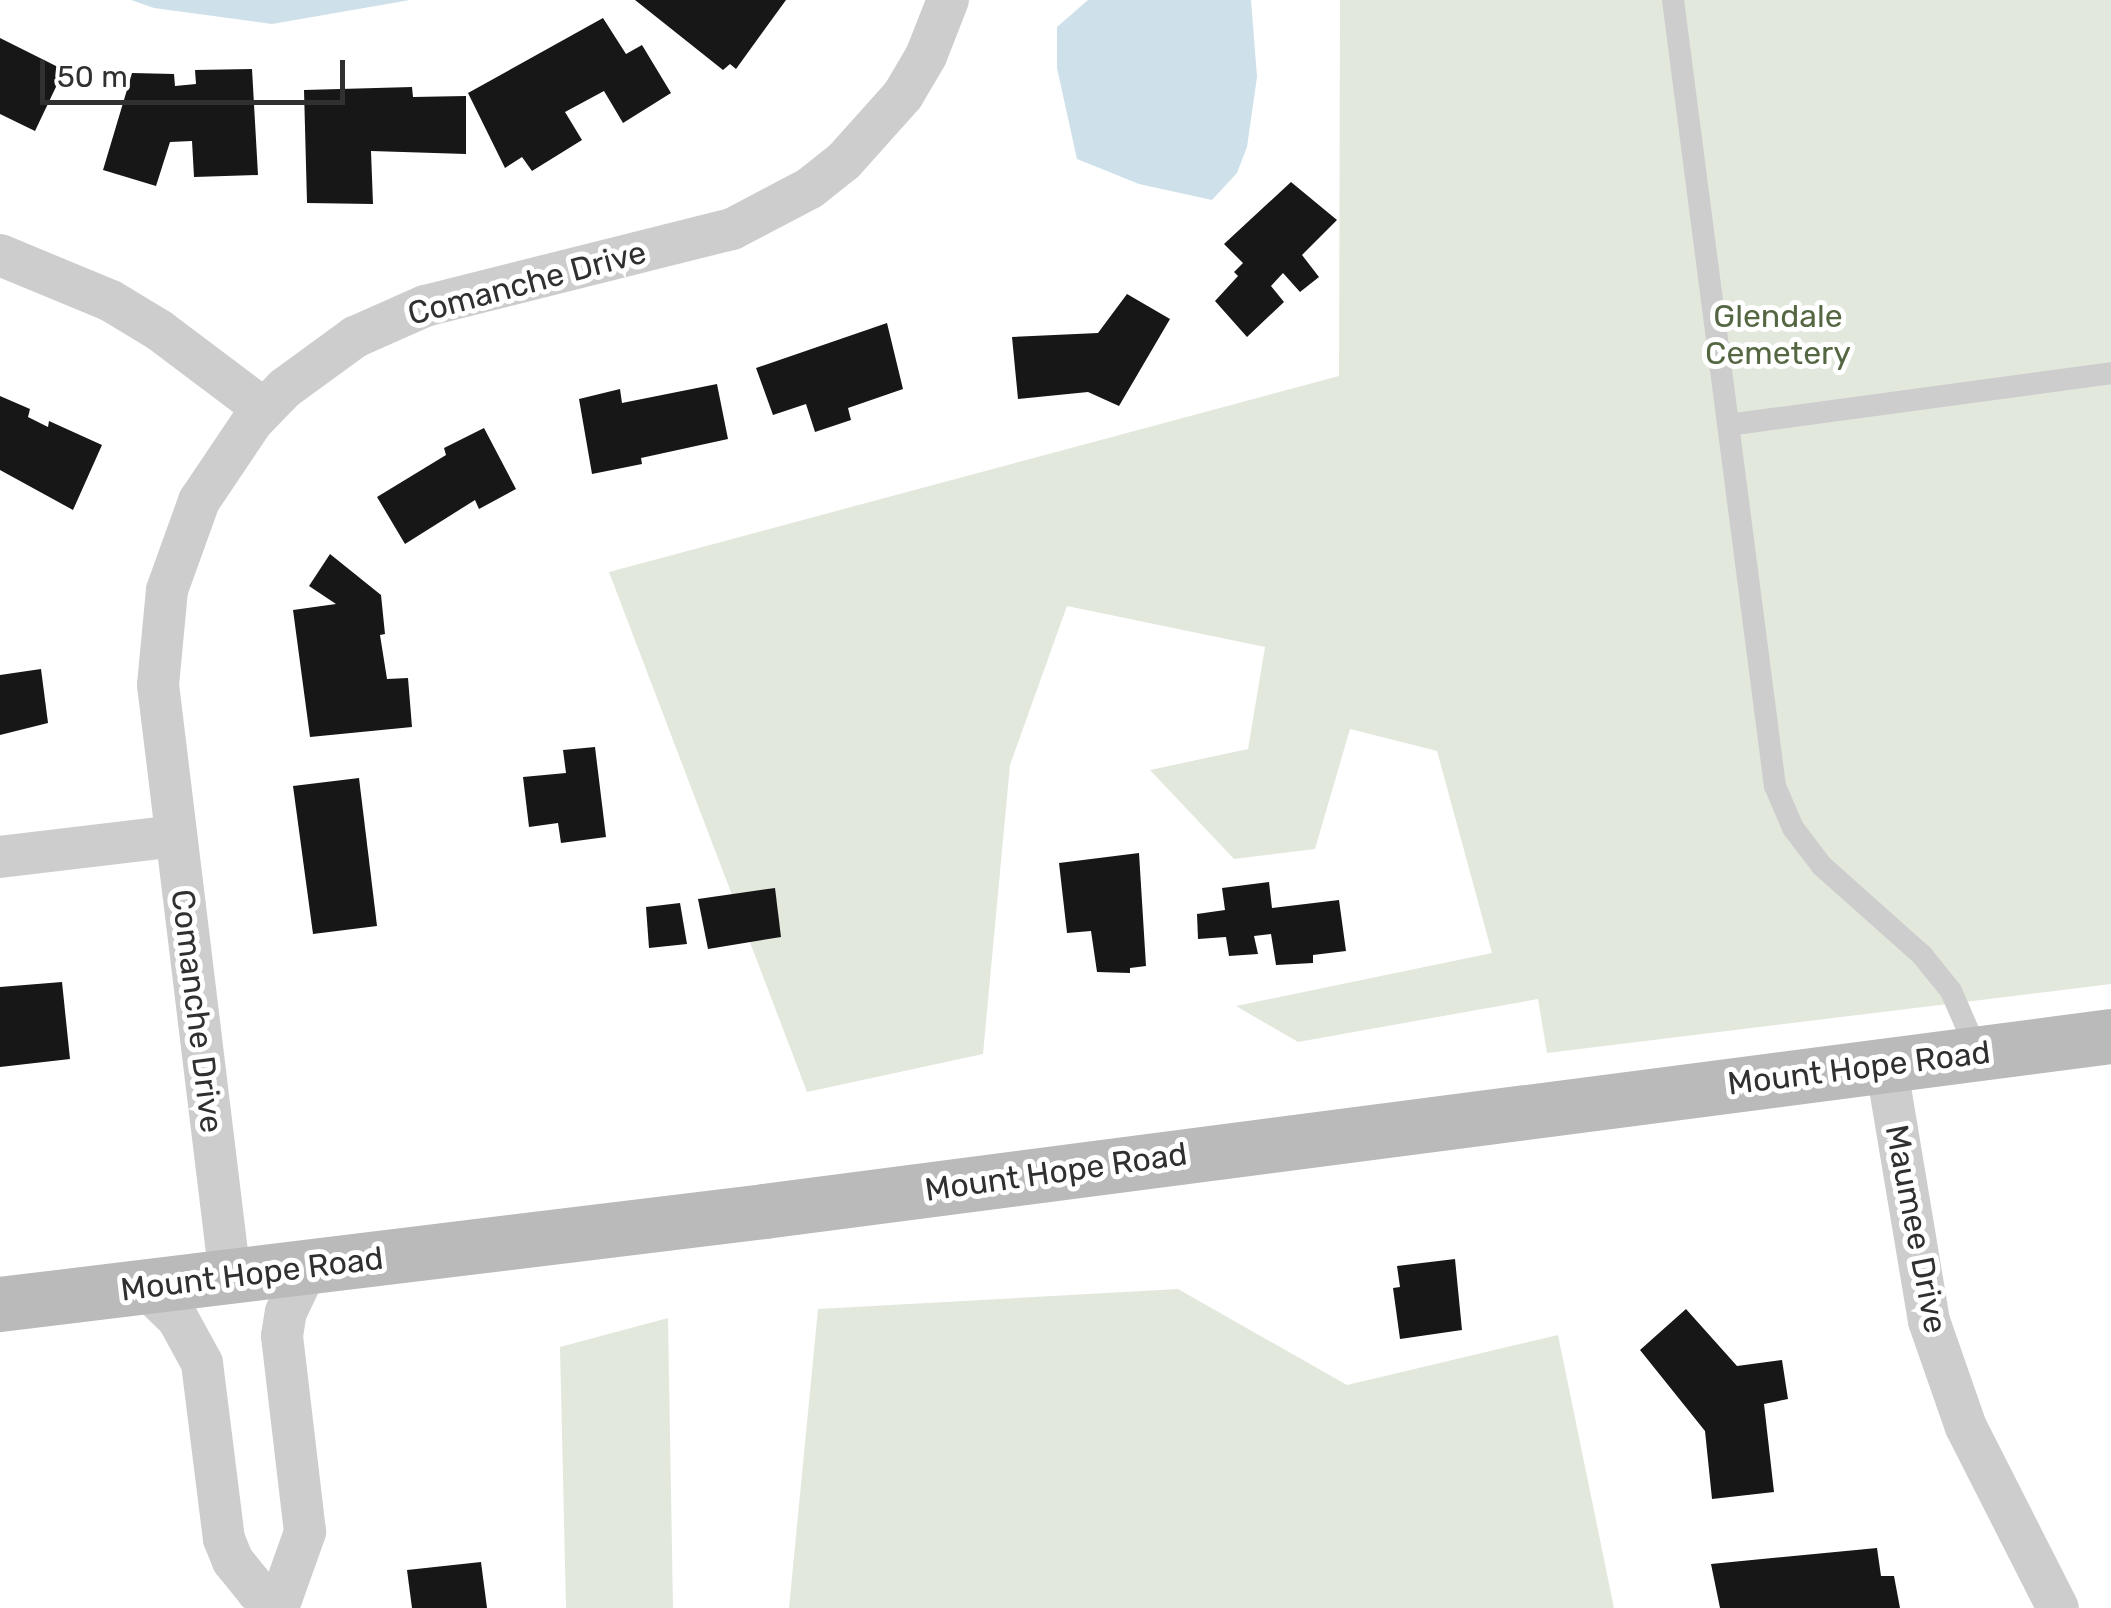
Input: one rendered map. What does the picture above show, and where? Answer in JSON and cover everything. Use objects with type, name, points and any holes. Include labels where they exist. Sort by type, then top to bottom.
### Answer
[{"type":"street","name":"Comanche Drive","points":[[230,1277],[158,685],[167,590],[199,501],[223,460],[264,409],[322,358],[390,320],[463,296],[732,228],[797,196],[844,161],[902,95],[926,56],[948,0]]},
{"type":"street","points":[[0,256],[112,301],[159,330],[264,409]]},
{"type":"street","points":[[0,857],[175,836]]},
{"type":"street","name":"Mount Hope Road","points":[[0,1304],[2111,1036]]},
{"type":"street","name":"Maumee Drive","points":[[1886,1064],[1929,1321],[1966,1426],[2058,1608]]},
{"type":"street","points":[[144,1286],[178,1319],[202,1363],[224,1539],[232,1561],[271,1607],[292,1580],[305,1532],[282,1336],[294,1289],[307,1268]]},
{"type":"lane","points":[[1673,0],[1775,786],[1785,813],[1822,866],[1932,967],[1950,991],[1978,1053]]},
{"type":"lane","points":[[1728,425],[2111,374]]},
{"type":"green space","name":"Glendale Cemetery","points":[[1340,0],[2111,0],[2111,984],[1547,1053],[1538,999],[1298,1042],[1236,1006],[1492,953],[1437,751],[1350,729],[1315,849],[1234,859],[1150,770],[1248,749],[1265,647],[1067,606],[1010,765],[983,1054],[807,1092],[609,572],[1339,376]]},
{"type":"green space","points":[[1178,1289],[1347,1385],[1558,1335],[1614,1608],[789,1608],[818,1309]]},
{"type":"green space","points":[[668,1318],[673,1608],[566,1608],[560,1347]]},
{"type":"shaded area","points":[[131,0],[410,0],[272,24],[154,8]]},
{"type":"shaded area","points":[[1088,0],[1251,0],[1257,77],[1247,147],[1237,173],[1212,200],[1139,184],[1077,159],[1057,68],[1057,27]]},
{"type":"building","points":[[635,0],[786,0],[736,69],[730,64],[723,70]]},
{"type":"building","points":[[603,18],[626,54],[642,45],[671,93],[623,123],[604,91],[565,112],[582,140],[532,171],[522,157],[505,168],[468,93]]},
{"type":"building","points":[[0,38],[64,70],[35,131],[0,114]]},
{"type":"building","points":[[252,69],[258,175],[194,177],[192,141],[170,142],[156,186],[103,170],[132,73],[174,74],[175,86],[196,84],[195,70]]},
{"type":"building","points":[[412,87],[413,97],[466,96],[466,154],[371,151],[373,204],[307,203],[304,90]]},
{"type":"building","points":[[1291,182],[1337,220],[1302,255],[1319,277],[1300,292],[1283,273],[1271,286],[1284,302],[1247,337],[1215,301],[1238,276],[1234,272],[1243,263],[1224,244]]},
{"type":"building","points":[[1127,294],[1170,319],[1119,406],[1088,392],[1018,399],[1012,337],[1098,333]]},
{"type":"building","points":[[887,323],[903,389],[848,408],[851,420],[815,432],[806,404],[773,415],[756,368]]},
{"type":"building","points":[[717,384],[728,439],[641,458],[642,464],[592,474],[579,399],[620,389],[622,403]]},
{"type":"building","points":[[0,396],[30,409],[28,417],[48,427],[49,421],[102,445],[73,510],[0,470]]},
{"type":"building","points":[[484,428],[516,489],[479,509],[475,500],[405,544],[377,497],[446,455],[444,448]]},
{"type":"building","points":[[330,554],[381,595],[385,634],[380,635],[387,679],[408,678],[412,727],[310,737],[293,610],[336,604],[309,586]]},
{"type":"building","points":[[41,669],[48,723],[0,735],[0,675]]},
{"type":"building","points":[[595,747],[606,837],[561,843],[558,823],[529,827],[523,777],[566,773],[563,750]]},
{"type":"building","points":[[359,778],[377,926],[313,934],[293,786]]},
{"type":"building","points":[[1139,853],[1146,966],[1130,968],[1130,973],[1097,972],[1091,931],[1067,933],[1059,863]]},
{"type":"building","points":[[1269,882],[1272,908],[1339,900],[1346,951],[1313,955],[1313,963],[1276,965],[1271,934],[1254,936],[1258,954],[1229,956],[1226,937],[1198,939],[1197,914],[1225,910],[1222,888]]},
{"type":"building","points":[[775,888],[781,937],[708,949],[698,899]]},
{"type":"building","points":[[680,903],[687,944],[649,948],[646,907]]},
{"type":"building","points":[[62,982],[70,1059],[0,1067],[0,987]]},
{"type":"building","points":[[1455,1259],[1462,1330],[1400,1339],[1393,1288],[1400,1287],[1397,1266]]},
{"type":"building","points":[[1686,1309],[1737,1366],[1782,1360],[1788,1399],[1764,1404],[1774,1492],[1712,1499],[1705,1431],[1640,1350]]},
{"type":"building","points":[[1877,1548],[1881,1576],[1894,1576],[1900,1608],[1720,1608],[1711,1564]]},
{"type":"building","points":[[481,1562],[487,1608],[412,1608],[407,1570]]}]
